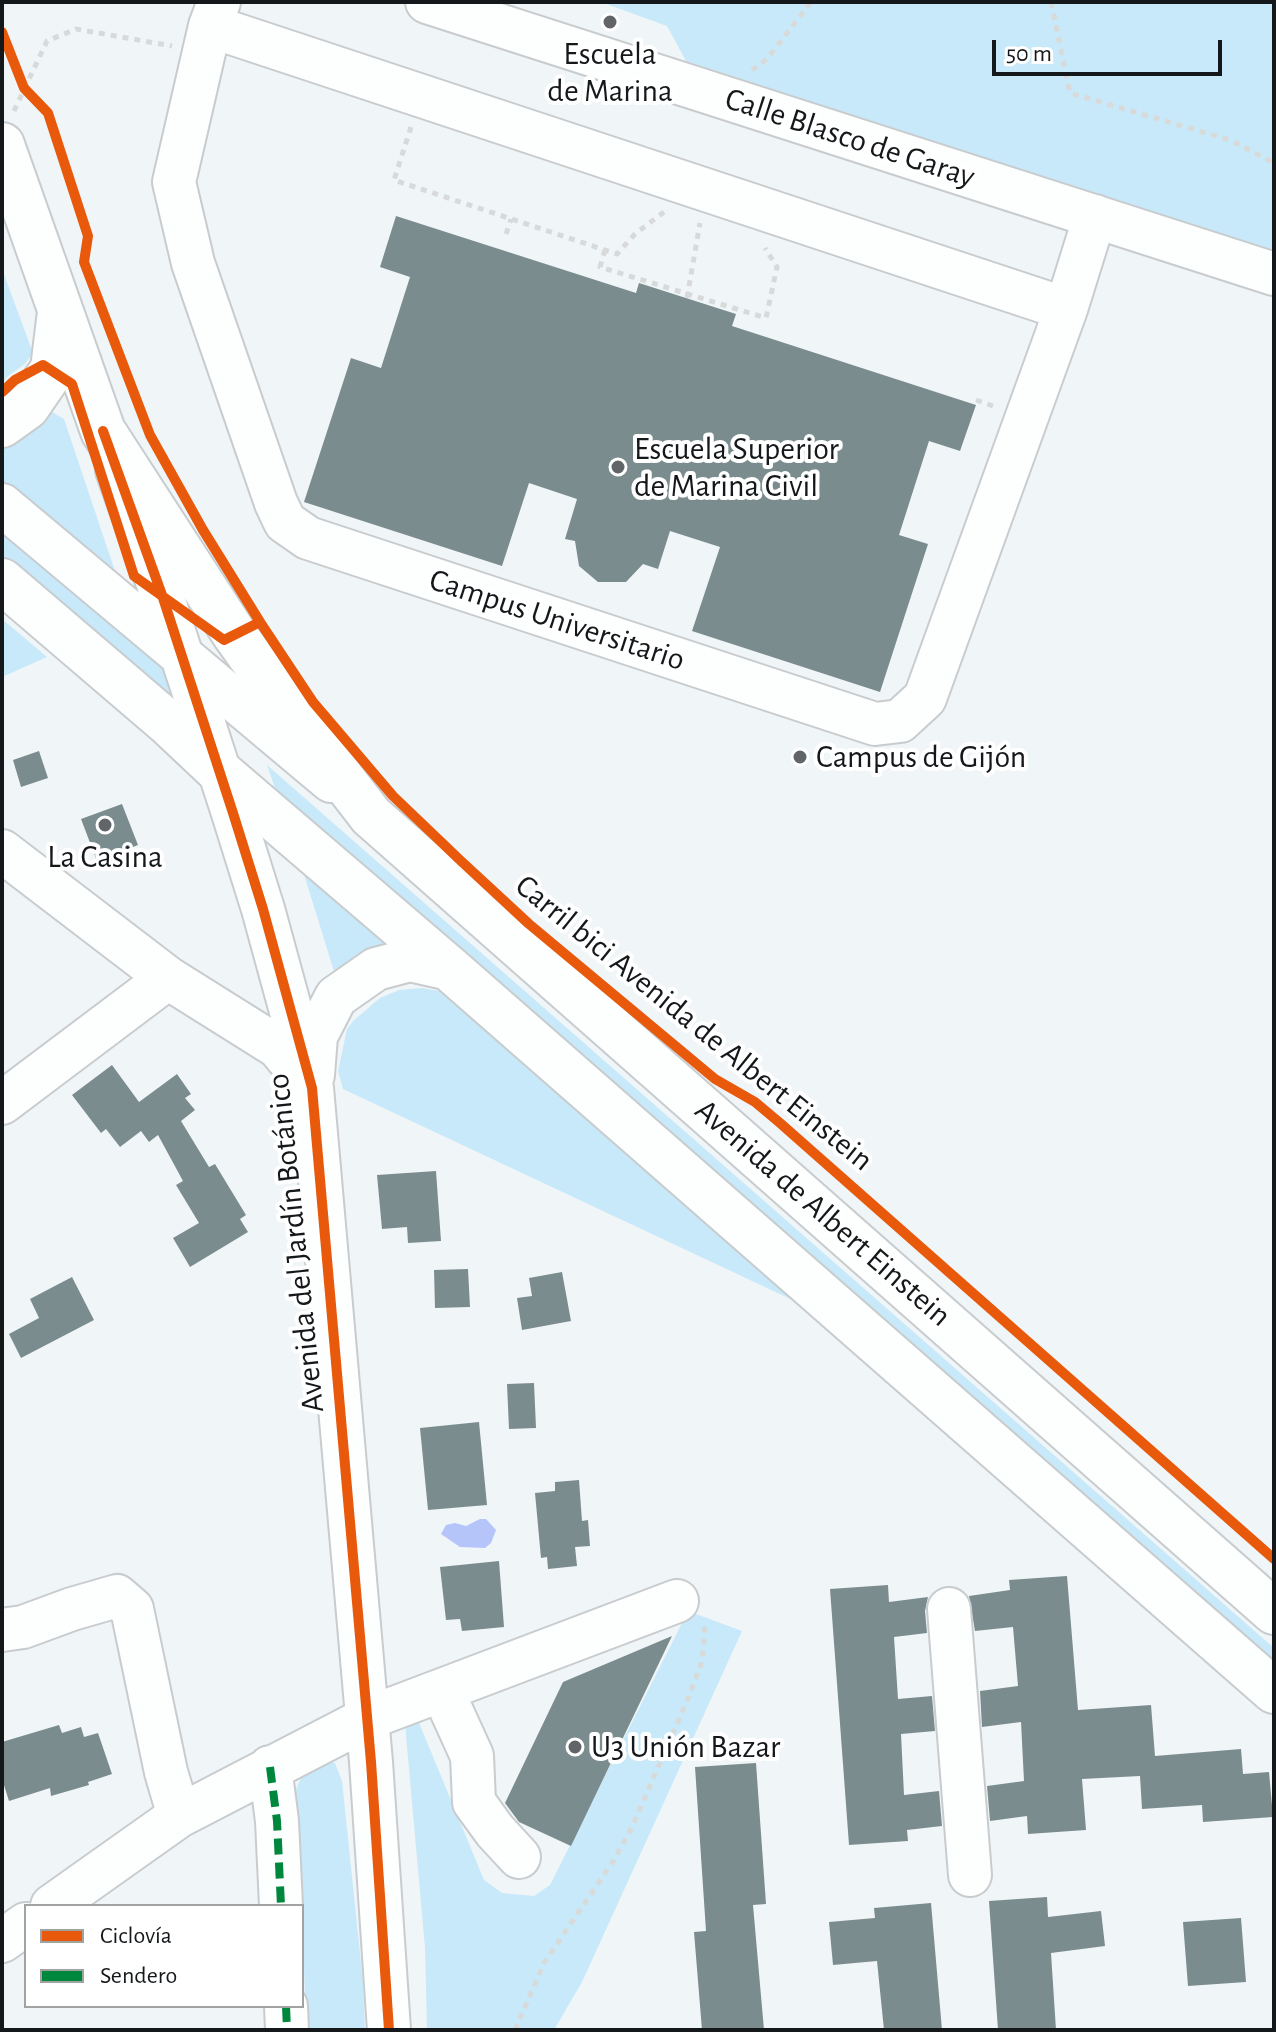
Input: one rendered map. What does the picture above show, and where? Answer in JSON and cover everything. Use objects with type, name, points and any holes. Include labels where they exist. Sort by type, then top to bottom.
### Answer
[{"type":"highway","name":"Avenida del Jardín Botánico","points":[[7,130],[60,306],[103,431]]},
{"type":"highway","points":[[2,425],[27,407],[53,369],[60,306]]},
{"type":"highway","name":"Avenida de Albert Einstein","points":[[103,431],[235,635],[371,816],[1274,1612]]},
{"type":"highway","name":"Avenida de Albert Einstein","points":[[4,584],[168,723],[220,772],[450,969],[1274,1691]]},
{"type":"street","name":"Calle Blasco de Garay","points":[[427,2],[1274,274]]},
{"type":"street","name":"Campus Universitario","points":[[211,27],[174,182],[193,263],[285,522],[308,538],[875,724],[900,721],[925,698],[1066,309],[1095,216]]},
{"type":"street","points":[[211,27],[1066,309]]},
{"type":"street","name":"Avenida del Jardín Botánico","points":[[103,431],[220,772],[263,909],[312,1088],[368,1718],[389,2030]]},
{"type":"street","name":"Avenida de Albert Einstein","points":[[2,505],[371,816]]},
{"type":"street","points":[[2,851],[168,978],[278,1047],[312,1088]]},
{"type":"street","name":"Avenida de Albert Einstein","points":[[312,1088],[316,1036],[336,997],[376,969],[410,960],[450,969]]},
{"type":"street","points":[[2,1103],[168,978]]},
{"type":"street","points":[[2,1630],[23,1627],[117,1596],[132,1609],[166,1772],[179,1816]]},
{"type":"street","points":[[55,1904],[179,1816],[368,1718],[677,1601]]},
{"type":"street","points":[[949,1609],[970,1875]]},
{"type":"street","points":[[442,1690],[472,1756],[474,1802],[519,1857]]},
{"type":"street","points":[[270,1767],[277,1821],[281,1904]]},
{"type":"street","points":[[2,1941],[24,1925]]},
{"type":"street","points":[[286,2008],[287,2030]]},
{"type":"path","points":[[746,75],[767,59],[811,2]]},
{"type":"path","points":[[1051,2],[1070,93],[1230,140],[1274,163]]},
{"type":"path","points":[[7,130],[28,92],[47,41],[76,29],[211,27]]},
{"type":"path","points":[[19,74],[28,92]]},
{"type":"path","points":[[421,96],[394,180],[617,254],[635,234],[664,212],[677,214]]},
{"type":"path","points":[[689,216],[702,218]]},
{"type":"path","points":[[506,234],[511,219]]},
{"type":"path","points":[[688,296],[699,229]]},
{"type":"path","points":[[605,250],[600,267],[766,318],[777,267],[760,239]]},
{"type":"path","points":[[976,400],[988,404]]},
{"type":"path","points":[[515,2030],[544,1963],[614,1860],[632,1827],[687,1701],[702,1661],[705,1630],[677,1601]]},
{"type":"shaded area","points":[[601,2],[1274,2],[1274,254],[686,61],[667,26]]},
{"type":"shaded area","points":[[2,269],[33,353],[2,383]]},
{"type":"shaded area","points":[[45,408],[64,419],[119,583],[2,485],[2,449]]},
{"type":"shaded area","points":[[2,505],[182,654],[220,772],[2,583]]},
{"type":"shaded area","points":[[2,619],[47,657],[2,677]]},
{"type":"shaded area","points":[[267,765],[1274,1648],[1274,1667],[277,794]]},
{"type":"shaded area","points":[[298,855],[401,944],[337,981]]},
{"type":"shaded area","points":[[422,988],[439,991],[462,1007],[799,1303],[343,1089],[338,1071],[347,1029],[353,1021],[380,998],[399,990]]},
{"type":"shaded area","points":[[688,1611],[742,1631],[582,1982],[554,2030],[427,2030],[425,1948],[405,1724],[417,1718],[484,1880],[502,1893],[534,1896],[550,1885]]},
{"type":"shaded area","points":[[326,1761],[335,1763],[342,1781],[363,1982],[365,2030],[306,2030],[304,1904],[299,1904],[294,1794],[302,1776],[312,1766]]},
{"type":"water","points":[[486,1519],[496,1530],[491,1543],[485,1548],[460,1547],[441,1534],[446,1525],[455,1523],[466,1526]]},
{"type":"building","name":"Escuela Superior de Marina Civil","points":[[396,216],[636,293],[639,283],[736,314],[732,326],[976,405],[960,451],[929,441],[899,535],[928,544],[880,692],[692,631],[720,547],[670,531],[658,569],[643,564],[626,582],[598,582],[579,566],[575,541],[565,539],[577,499],[529,483],[502,566],[304,502],[351,358],[381,368],[410,277],[380,267]]},
{"type":"building","points":[[39,751],[48,778],[21,787],[13,760]]},
{"type":"building","points":[[122,804],[138,845],[97,861],[81,819]]},
{"type":"building","points":[[112,1065],[139,1102],[177,1074],[191,1094],[185,1098],[195,1110],[181,1121],[209,1167],[215,1164],[246,1215],[240,1219],[248,1232],[190,1267],[173,1238],[199,1223],[176,1185],[183,1181],[158,1135],[149,1142],[141,1131],[120,1147],[106,1129],[101,1133],[72,1095]]},
{"type":"building","points":[[436,1171],[441,1241],[408,1243],[407,1227],[382,1229],[377,1175]]},
{"type":"building","points":[[468,1269],[470,1307],[435,1308],[434,1270]]},
{"type":"building","points":[[562,1272],[571,1321],[522,1330],[517,1298],[532,1296],[529,1278]]},
{"type":"building","points":[[72,1277],[94,1320],[21,1358],[9,1334],[39,1318],[30,1299]]},
{"type":"building","points":[[534,1383],[536,1428],[509,1429],[507,1384]]},
{"type":"building","points":[[479,1422],[487,1505],[428,1510],[420,1428]]},
{"type":"building","points":[[579,1480],[582,1521],[588,1520],[590,1546],[575,1547],[577,1566],[548,1569],[547,1557],[541,1558],[535,1493],[555,1491],[555,1482]]},
{"type":"building","points":[[499,1561],[504,1627],[462,1631],[460,1619],[446,1620],[440,1567]]},
{"type":"building","points":[[1067,1576],[1078,1710],[1151,1705],[1155,1756],[1241,1749],[1243,1774],[1269,1772],[1273,1817],[1203,1822],[1202,1805],[1142,1809],[1140,1776],[1082,1779],[1086,1830],[1028,1834],[1027,1816],[990,1821],[987,1786],[1024,1781],[1021,1722],[982,1727],[980,1691],[1018,1686],[1013,1627],[975,1631],[969,1596],[1010,1590],[1009,1580]]},
{"type":"building","points":[[888,1585],[889,1602],[928,1597],[925,1611],[927,1633],[894,1637],[898,1699],[932,1696],[935,1731],[901,1734],[904,1795],[939,1791],[942,1826],[907,1830],[908,1841],[849,1845],[830,1589]]},
{"type":"building","name":"U3 Unión Bazar","points":[[672,1636],[571,1846],[519,1822],[505,1803],[563,1682]]},
{"type":"building","points":[[59,1725],[62,1733],[81,1727],[84,1737],[98,1733],[112,1774],[88,1782],[89,1785],[51,1796],[50,1788],[9,1801],[2,1779],[2,1742]]},
{"type":"building","points":[[756,1763],[766,1904],[753,1905],[764,2030],[702,2030],[694,1932],[706,1931],[695,1767]]},
{"type":"building","points":[[1047,1897],[1048,1917],[1101,1911],[1105,1946],[1051,1953],[1056,2030],[998,2030],[989,1901]]},
{"type":"building","points":[[931,1903],[942,2030],[884,2030],[877,1961],[833,1965],[829,1922],[875,1918],[874,1908]]},
{"type":"building","points":[[1241,1918],[1246,1982],[1188,1986],[1183,1922]]},
{"type":"marked path","points":[[270,1767],[277,1821],[281,1904]]},
{"type":"marked path","points":[[286,2008],[287,2030]]},
{"type":"cycle path","points":[[2,32],[24,88],[48,113],[88,236],[84,262],[150,435],[203,530],[260,622],[224,640],[134,576],[72,384],[43,365],[15,380],[2,392]]},
{"type":"cycle path","points":[[103,431],[162,595],[233,813],[312,1088],[371,1762],[389,2030]]},
{"type":"cycle path","name":"Carril bici Avenida de Albert Einstein","points":[[260,622],[313,702],[393,796],[529,924],[715,1079],[755,1102],[780,1123],[1274,1559]]},
{"type":"place","name":"Escuela de Marina","points":[[610,22]]},
{"type":"place","name":"Escuela Superior de Marina Civil","points":[[618,467]]},
{"type":"place","name":"Campus de Gijón","points":[[800,757]]},
{"type":"place","name":"La Casina","points":[[105,825]]},
{"type":"place","name":"U3 Unión Bazar","points":[[575,1747]]}]
